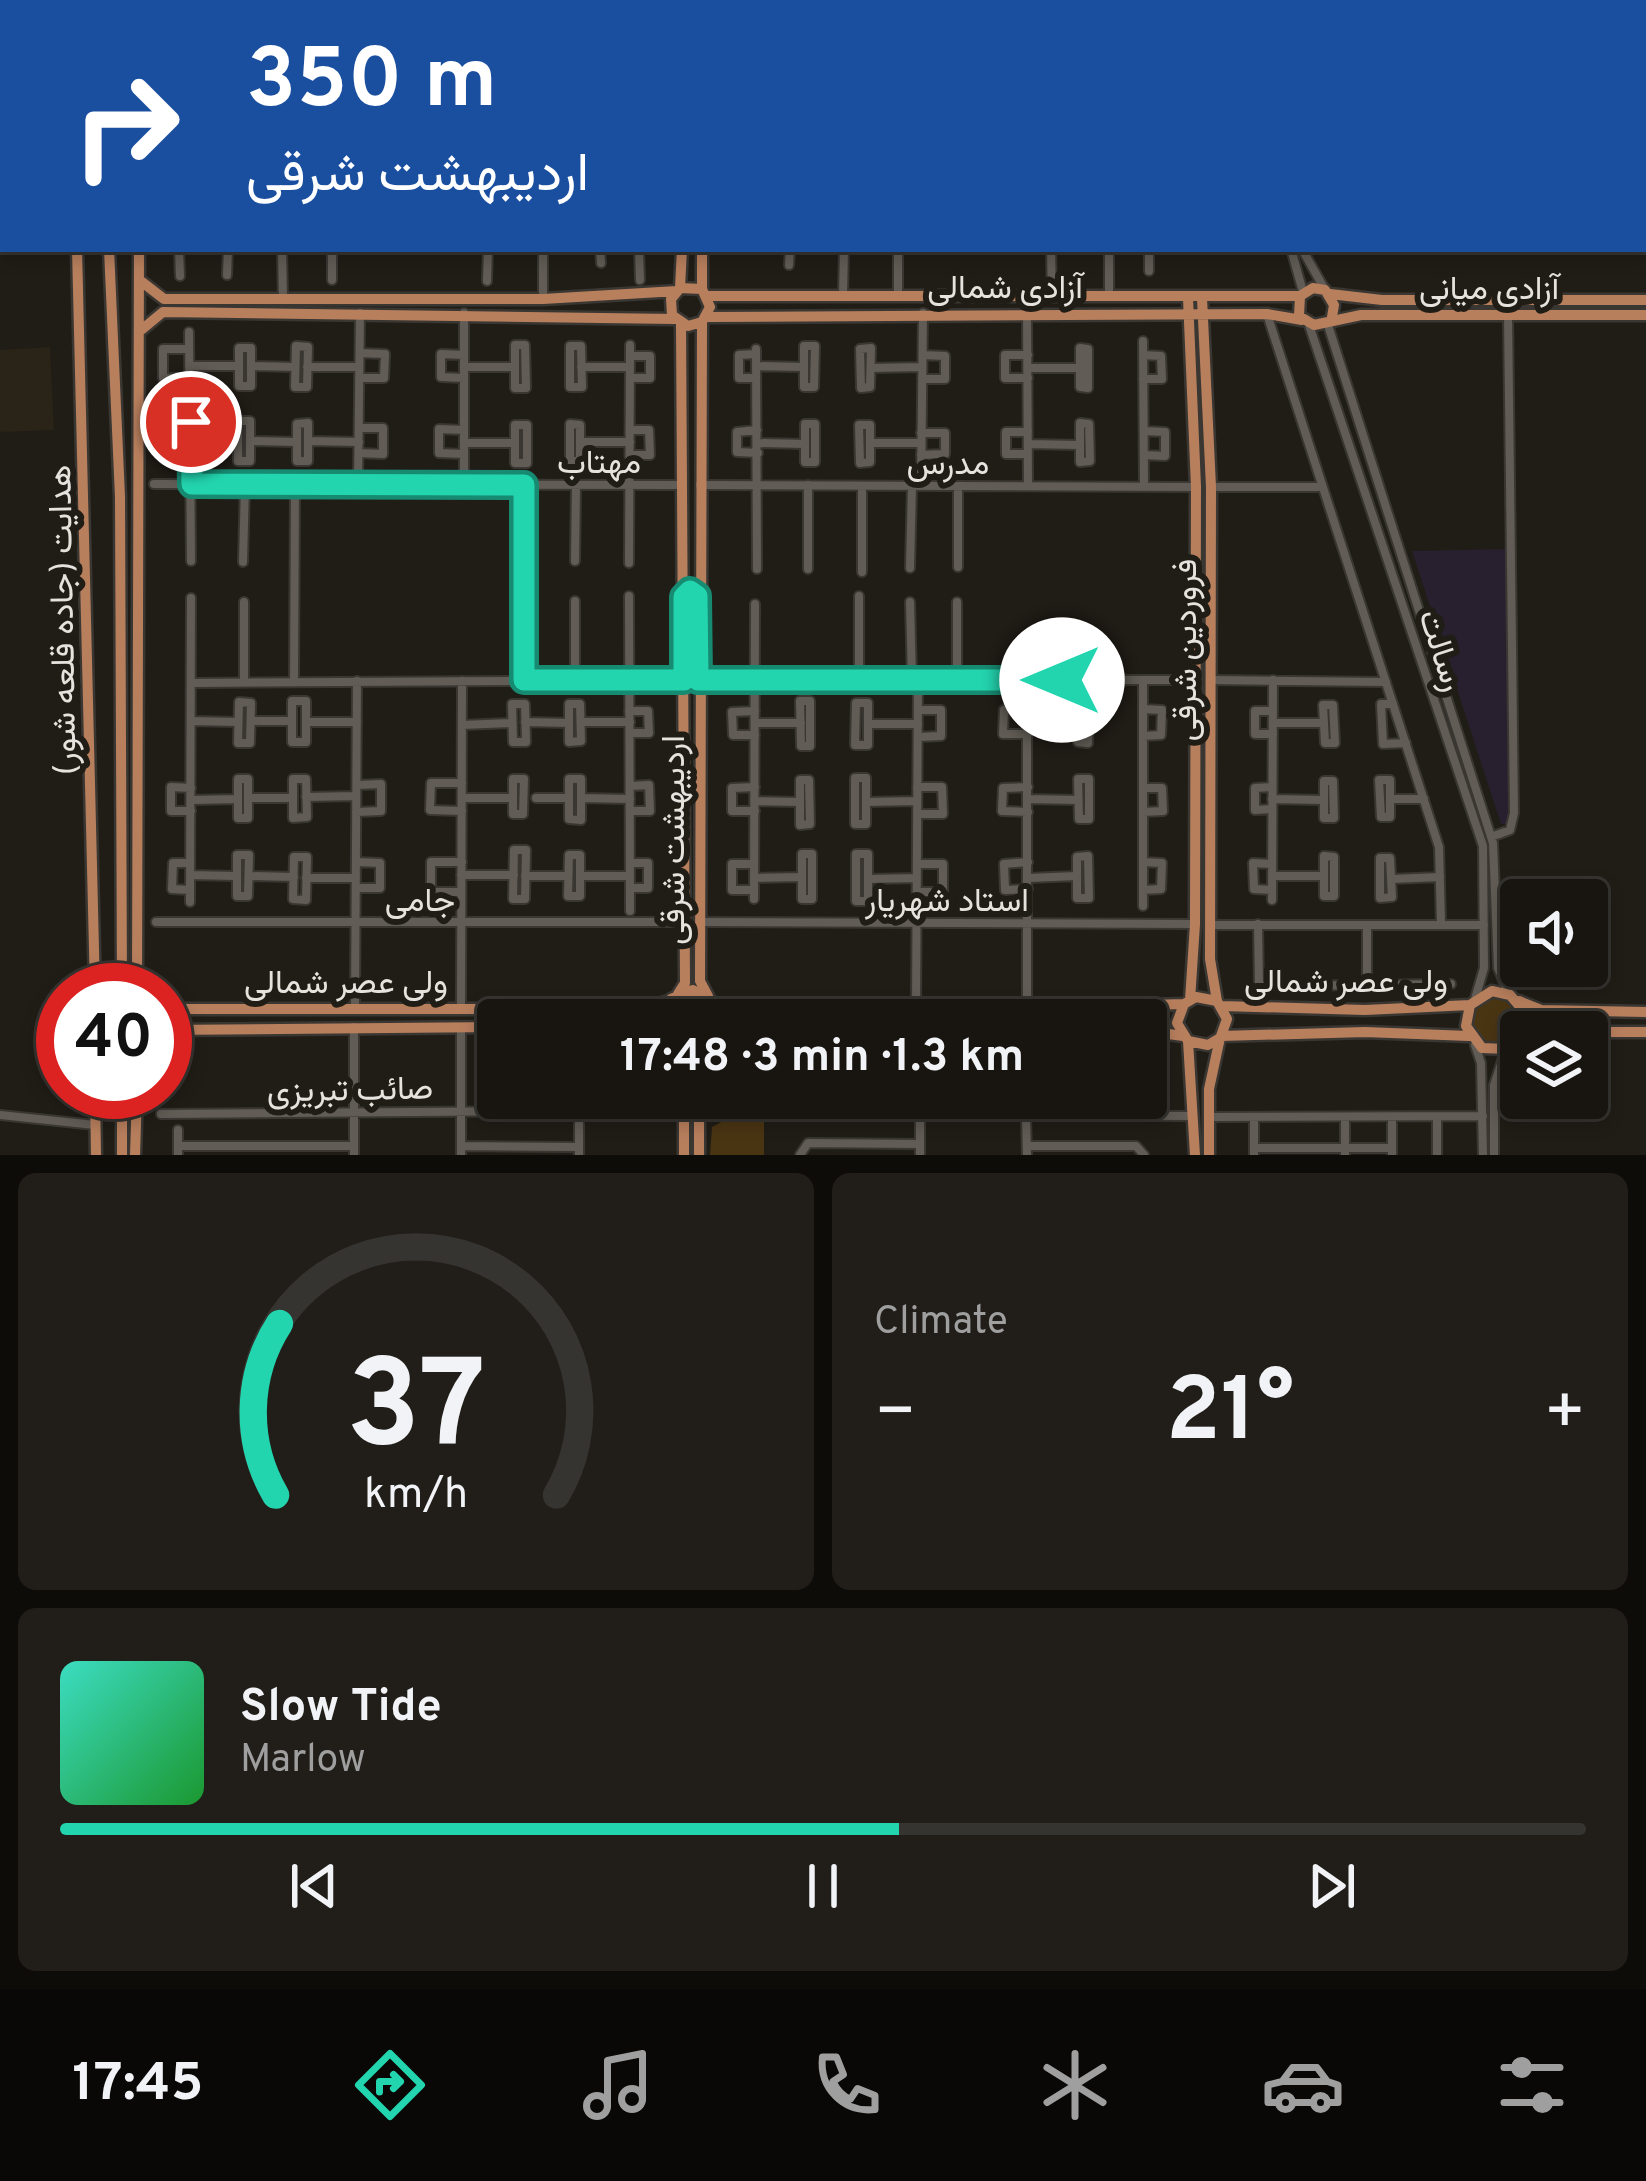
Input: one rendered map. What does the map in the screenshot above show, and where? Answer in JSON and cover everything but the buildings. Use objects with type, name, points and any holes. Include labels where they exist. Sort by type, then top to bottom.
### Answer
[{"type":"main road","name":"هدایت (جاده قلعه شور)","points":[[80,252],[94,963]]},
{"type":"main road","points":[[99,252],[112,328]]},
{"type":"main road","name":"هدایت (جاده قلعه شور)","points":[[109,252],[122,756],[122,963]]},
{"type":"main road","points":[[137,963],[139,252]]},
{"type":"main road","points":[[140,332],[164,306],[284,298],[543,299],[678,289],[682,252]]},
{"type":"main road","points":[[702,252],[705,293]]},
{"type":"main road","points":[[141,281],[164,306],[678,321]]},
{"type":"main road","name":"آزادی شمالی","points":[[678,289],[843,299],[1109,300],[1301,294]]},
{"type":"main road","name":"اردیبهشت شرقی","points":[[678,289],[670,304],[678,321],[684,567],[698,680],[700,972],[711,999]]},
{"type":"main road","points":[[1327,292],[1329,319]]},
{"type":"main road","name":"آزادی میانی","points":[[1301,294],[1327,292],[1382,300],[1646,300]]},
{"type":"main road","name":"اردیبهشت شرقی","points":[[674,998],[685,971],[684,680],[690,597],[697,571],[705,293]]},
{"type":"main road","points":[[1301,294],[1305,322]]},
{"type":"main road","points":[[404,298],[404,313]]},
{"type":"main road","name":"فروردین شرقی","points":[[1187,1002],[1196,924],[1195,298]]},
{"type":"main road","name":"آزادی شمالی","points":[[678,321],[1028,313],[1267,314],[1305,322]]},
{"type":"main road","name":"آزادی میانی","points":[[1305,322],[1508,314],[1646,315]]},
{"type":"main road","name":"فروردین شرقی","points":[[1195,315],[1211,487],[1210,925],[1211,973],[1219,1004]]},
{"type":"main road","points":[[684,567],[689,576],[697,571]]},
{"type":"main road","points":[[122,756],[136,857]]},
{"type":"main road","points":[[1193,970],[1201,977],[1211,973]]},
{"type":"main road","points":[[685,971],[692,976],[700,972]]},
{"type":"main road","points":[[674,998],[693,991],[708,999]]},
{"type":"main road","points":[[1500,1047],[1490,1051],[1472,1040],[1472,1002],[1492,992],[1541,1010],[1646,1012]]},
{"type":"main road","points":[[1513,998],[1520,1011]]},
{"type":"main road","points":[[1187,1002],[1178,1016],[1193,1076],[1195,1155]]},
{"type":"main road","name":"ولی عصر شمالی","points":[[1219,1004],[1252,1009],[1472,1002]]},
{"type":"main road","points":[[1167,1006],[1219,1004],[1227,1019],[1212,1073],[1209,1155]]},
{"type":"main road","name":"ولی عصر شمالی","points":[[192,1010],[477,1009]]},
{"type":"main road","points":[[1252,1009],[1247,1021],[1253,1033]]},
{"type":"main road","name":"ولی عصر شمالی","points":[[192,1030],[477,1027]]},
{"type":"main road","points":[[1608,1032],[1646,1032]]},
{"type":"main road","name":"ولی عصر شمالی","points":[[1221,1037],[1253,1033],[1472,1040]]},
{"type":"main road","points":[[1167,1035],[1208,1045],[1221,1037]]},
{"type":"main road","points":[[1193,1076],[1201,1063],[1212,1073]]},
{"type":"main road","points":[[95,1119],[96,1155]]},
{"type":"main road","points":[[122,1119],[122,1155]]},
{"type":"main road","points":[[135,1155],[136,1119]]},
{"type":"main road","points":[[684,1119],[684,1155]]},
{"type":"main road","points":[[699,1119],[699,1155]]},
{"type":"street","points":[[179,252],[180,277]]},
{"type":"street","points":[[227,252],[227,275]]},
{"type":"street","points":[[282,252],[284,298]]},
{"type":"street","points":[[332,252],[332,280]]},
{"type":"street","points":[[487,281],[488,252]]},
{"type":"street","points":[[543,252],[543,299]]},
{"type":"street","points":[[600,252],[601,263]]},
{"type":"street","points":[[639,252],[640,280]]},
{"type":"street","points":[[789,265],[790,252]]},
{"type":"street","points":[[843,299],[844,252]]},
{"type":"street","points":[[898,252],[898,299]]},
{"type":"street","points":[[1052,252],[1052,300]]},
{"type":"street","points":[[1109,252],[1109,300]]},
{"type":"street","points":[[1149,252],[1149,271]]},
{"type":"street","points":[[1292,252],[1301,294]]},
{"type":"street","points":[[1304,252],[1327,292]]},
{"type":"street","points":[[358,484],[360,313]]},
{"type":"street","points":[[464,313],[464,484]]},
{"type":"street","points":[[910,568],[921,454],[923,313]]},
{"type":"street","points":[[1028,313],[1028,486]]},
{"type":"street","points":[[1267,314],[1439,847],[1441,924]]},
{"type":"street","points":[[1492,837],[1510,830],[1514,812],[1508,314]]},
{"type":"street","name":"رسالت","points":[[1329,319],[1492,837],[1498,968],[1513,998]]},
{"type":"street","name":"رسالت","points":[[1305,322],[1483,846],[1484,968],[1472,1002]]},
{"type":"street","points":[[189,332],[191,562]]},
{"type":"street","points":[[1143,341],[1144,487]]},
{"type":"street","points":[[514,345],[525,345],[526,388],[515,388],[515,367],[514,345]]},
{"type":"street","points":[[296,346],[308,347],[307,367],[307,387],[295,386],[296,346]]},
{"type":"street","points":[[570,346],[581,346],[581,367],[582,387],[570,387],[570,346]]},
{"type":"street","points":[[804,346],[815,346],[814,387],[804,387],[804,367],[804,346]]},
{"type":"street","points":[[239,347],[251,348],[250,386],[239,386],[239,366],[239,347]]},
{"type":"street","points":[[871,348],[871,368],[870,387],[861,388],[860,349],[871,348]]},
{"type":"street","points":[[1080,348],[1088,349],[1088,388],[1079,387],[1078,368],[1080,348]]},
{"type":"street","points":[[189,349],[163,349],[163,377],[190,378]]},
{"type":"street","points":[[756,378],[739,378],[739,355],[756,351],[757,569]]},
{"type":"street","points":[[307,367],[385,378],[385,354],[359,353]]},
{"type":"street","points":[[464,355],[441,354],[441,377],[515,367]]},
{"type":"street","points":[[1028,355],[1005,355],[1005,378],[1078,368]]},
{"type":"street","points":[[1143,355],[1161,356],[1162,379],[1143,379]]},
{"type":"street","points":[[629,563],[630,356]]},
{"type":"street","points":[[581,367],[650,356],[650,378],[630,378]]},
{"type":"street","points":[[922,356],[945,356],[945,379],[922,379]]},
{"type":"street","points":[[190,366],[239,366]]},
{"type":"street","points":[[251,366],[296,367]]},
{"type":"street","points":[[756,366],[804,367]]},
{"type":"street","points":[[871,368],[922,367]]},
{"type":"street","points":[[238,421],[250,421],[250,461],[238,461],[238,442],[238,421]]},
{"type":"street","points":[[191,422],[164,422],[164,459],[191,459]]},
{"type":"street","points":[[1080,423],[1089,424],[1090,461],[1080,462],[1080,445],[1080,423]]},
{"type":"street","points":[[515,424],[527,424],[527,463],[515,463],[515,443],[515,424]]},
{"type":"street","points":[[805,424],[814,424],[814,462],[806,462],[805,444],[805,424]]},
{"type":"street","points":[[250,441],[303,441],[383,454],[383,428],[359,428]]},
{"type":"street","points":[[464,430],[439,429],[439,453],[515,443]]},
{"type":"street","points":[[629,455],[650,455],[649,430],[630,430]]},
{"type":"street","points":[[757,430],[737,432],[737,452],[805,444]]},
{"type":"street","points":[[1144,431],[1165,432],[1165,456],[1144,455]]},
{"type":"street","points":[[1028,432],[1006,432],[1006,454],[1080,445]]},
{"type":"street","points":[[870,443],[946,433],[945,454],[921,454]]},
{"type":"street","points":[[191,442],[238,442]]},
{"type":"street","points":[[580,442],[629,442]]},
{"type":"street","name":"مهتاب","points":[[154,484],[683,485]]},
{"type":"street","points":[[243,562],[245,484]]},
{"type":"street","points":[[294,682],[295,484]]},
{"type":"street","points":[[524,485],[524,680]]},
{"type":"street","points":[[575,485],[575,561]]},
{"type":"street","name":"مدرس","points":[[699,485],[1196,487]]},
{"type":"street","points":[[808,485],[808,569]]},
{"type":"street","points":[[862,485],[862,572]]},
{"type":"street","points":[[958,486],[958,567]]},
{"type":"street","points":[[1211,487],[1321,487]]},
{"type":"street","points":[[629,596],[630,911]]},
{"type":"street","points":[[859,596],[859,680]]},
{"type":"street","points":[[190,598],[190,902]]},
{"type":"street","points":[[574,680],[575,601]]},
{"type":"street","points":[[244,602],[244,682]]},
{"type":"street","points":[[910,602],[918,710],[916,999]]},
{"type":"street","points":[[957,602],[957,680]]},
{"type":"street","points":[[754,864],[732,865],[732,890],[754,894],[755,604]]},
{"type":"street","points":[[192,682],[684,680]]},
{"type":"street","points":[[698,680],[1195,680]]},
{"type":"street","points":[[1027,680],[1027,999]]},
{"type":"street","points":[[1143,680],[1143,906]]},
{"type":"street","points":[[1212,680],[1387,682]]},
{"type":"street","points":[[1272,864],[1253,863],[1254,890],[1272,895],[1273,680]]},
{"type":"street","points":[[461,1008],[462,681]]},
{"type":"street","points":[[355,1007],[357,682]]},
{"type":"street","points":[[810,700],[810,746],[801,746],[801,723],[800,701],[810,700]]},
{"type":"street","points":[[292,701],[306,701],[306,722],[306,742],[292,742],[292,701]]},
{"type":"street","points":[[239,702],[251,703],[250,743],[238,743],[239,722],[239,702]]},
{"type":"street","points":[[1077,702],[1089,702],[1088,743],[1078,742],[1078,723],[1077,702]]},
{"type":"street","points":[[856,703],[868,703],[868,724],[868,745],[855,745],[856,703]]},
{"type":"street","points":[[512,704],[525,704],[526,742],[513,742],[512,723],[512,704]]},
{"type":"street","points":[[568,704],[580,704],[581,742],[569,742],[569,723],[568,704]]},
{"type":"street","points":[[1394,704],[1381,704],[1383,744],[1406,743]]},
{"type":"street","points":[[1323,705],[1333,705],[1335,743],[1325,743],[1324,723],[1323,705]]},
{"type":"street","points":[[1028,709],[1004,710],[1003,734],[1078,723]]},
{"type":"street","points":[[1143,709],[1162,710],[1161,735],[1143,736]]},
{"type":"street","points":[[918,710],[941,710],[941,736],[918,737]]},
{"type":"street","points":[[581,722],[648,711],[649,733],[629,734]]},
{"type":"street","points":[[755,711],[733,712],[733,735],[801,723]]},
{"type":"street","points":[[1273,711],[1255,711],[1255,734],[1324,723]]},
{"type":"street","points":[[192,722],[239,722]]},
{"type":"street","points":[[250,722],[292,722]]},
{"type":"street","points":[[306,722],[357,722]]},
{"type":"street","points":[[526,722],[569,723]]},
{"type":"street","points":[[462,725],[512,723]]},
{"type":"street","points":[[868,724],[918,724]]},
{"type":"street","points":[[855,778],[866,778],[866,802],[866,824],[855,824],[855,778]]},
{"type":"street","points":[[293,779],[306,779],[307,818],[293,818],[293,798],[293,779]]},
{"type":"street","points":[[569,779],[581,779],[580,820],[569,819],[569,799],[569,779]]},
{"type":"street","points":[[1078,779],[1089,779],[1088,819],[1078,819],[1078,800],[1078,779]]},
{"type":"street","points":[[800,780],[809,780],[810,824],[800,824],[800,802],[800,780]]},
{"type":"street","points":[[462,783],[431,783],[430,810],[462,811]]},
{"type":"street","points":[[356,784],[381,784],[381,812],[356,812]]},
{"type":"street","points":[[630,786],[650,785],[650,811],[630,811]]},
{"type":"street","points":[[754,787],[732,788],[732,811],[800,802]]},
{"type":"street","points":[[917,787],[942,787],[943,814],[917,814]]},
{"type":"street","points":[[1028,787],[1003,788],[1002,811],[1028,812]]},
{"type":"street","points":[[191,788],[172,788],[171,811],[191,811]]},
{"type":"street","points":[[1143,788],[1162,788],[1163,812],[1143,812]]},
{"type":"street","points":[[1272,788],[1255,788],[1255,810],[1323,800]]},
{"type":"street","points":[[306,797],[356,796]]},
{"type":"street","points":[[191,800],[293,798]]},
{"type":"street","points":[[462,798],[513,798]]},
{"type":"street","points":[[536,798],[569,799]]},
{"type":"street","points":[[580,799],[630,800]]},
{"type":"street","points":[[1028,799],[1078,800]]},
{"type":"street","points":[[1390,800],[1424,799]]},
{"type":"street","points":[[866,802],[917,801]]},
{"type":"street","points":[[514,850],[526,850],[525,899],[513,899],[514,875],[514,850]]},
{"type":"street","points":[[802,854],[812,854],[812,899],[802,899],[802,877],[802,854]]},
{"type":"street","points":[[856,854],[868,854],[868,879],[868,901],[856,901],[856,854]]},
{"type":"street","points":[[237,855],[248,855],[248,896],[237,896],[237,876],[237,855]]},
{"type":"street","points":[[569,855],[580,856],[580,896],[568,896],[568,876],[569,855]]},
{"type":"street","points":[[1088,856],[1089,898],[1077,898],[1077,876],[1077,857],[1088,856]]},
{"type":"street","points":[[1324,856],[1334,856],[1334,896],[1324,896],[1323,876],[1324,856]]},
{"type":"street","points":[[294,857],[307,857],[306,878],[306,900],[293,899],[294,857]]},
{"type":"street","points":[[1380,857],[1390,858],[1392,879],[1392,897],[1381,898],[1380,857]]},
{"type":"street","points":[[190,862],[172,862],[172,890],[190,890]]},
{"type":"street","points":[[306,878],[380,889],[380,862],[356,862]]},
{"type":"street","points":[[461,862],[431,862],[431,892],[461,892]]},
{"type":"street","points":[[1028,862],[1004,864],[1005,890],[1028,889]]},
{"type":"street","points":[[1143,862],[1162,863],[1161,890],[1143,890]]},
{"type":"street","points":[[630,863],[648,863],[648,888],[630,888]]},
{"type":"street","points":[[917,864],[943,864],[943,892],[917,892]]},
{"type":"street","points":[[190,875],[237,876]]},
{"type":"street","points":[[461,875],[514,875]]},
{"type":"street","points":[[249,876],[294,877]]},
{"type":"street","points":[[526,876],[568,876]]},
{"type":"street","points":[[580,876],[630,876]]},
{"type":"street","points":[[1028,878],[1077,876]]},
{"type":"street","points":[[1272,876],[1323,876]]},
{"type":"street","points":[[754,878],[802,877]]},
{"type":"street","points":[[868,879],[917,878]]},
{"type":"street","points":[[1392,879],[1440,878]]},
{"type":"street","name":"جامی","points":[[156,922],[685,922]]},
{"type":"street","name":"استاد شهریار","points":[[699,922],[1196,924]]},
{"type":"street","points":[[1258,924],[1258,986],[1451,984]]},
{"type":"street","points":[[1210,925],[1484,925]]},
{"type":"street","points":[[1367,925],[1367,985]]},
{"type":"street","points":[[178,1130],[178,1150],[354,1150],[354,1027]]},
{"type":"street","points":[[461,1027],[461,1150],[579,1151],[579,1124]]},
{"type":"street","points":[[1472,1040],[1483,1116],[1483,1155]]},
{"type":"street","points":[[1495,1155],[1494,1085],[1500,1074]]},
{"type":"street","name":"صائب تبریزی","points":[[192,1114],[477,1110]]},
{"type":"street","points":[[0,1115],[95,1125]]},
{"type":"street","points":[[1209,1117],[1483,1116]]},
{"type":"street","points":[[1167,1117],[1194,1117]]},
{"type":"street","points":[[1254,1118],[1254,1151],[1392,1152],[1392,1118]]},
{"type":"street","points":[[1345,1118],[1345,1151]]},
{"type":"street","points":[[1437,1118],[1437,1155]]},
{"type":"street","points":[[1026,1119],[1027,1151],[1142,1151]]},
{"type":"street","points":[[801,1150],[920,1149]]},
{"type":"shaded area","points":[[50,347],[54,430],[0,432],[0,350]]},
{"type":"shaded area","points":[[1510,549],[1513,799],[1510,824],[1501,824],[1412,551]]},
{"type":"shaded area","points":[[1496,996],[1514,1003],[1519,1011],[1500,1011],[1500,1045],[1478,1039],[1471,1021],[1478,1003]]},
{"type":"shaded area","points":[[727,1119],[764,1120],[764,1155],[710,1155],[712,1127]]},
{"type":"route","points":[[191,422],[192,484],[524,485],[524,680],[684,680],[684,597],[690,591],[697,596],[698,680],[1062,680]]}]
